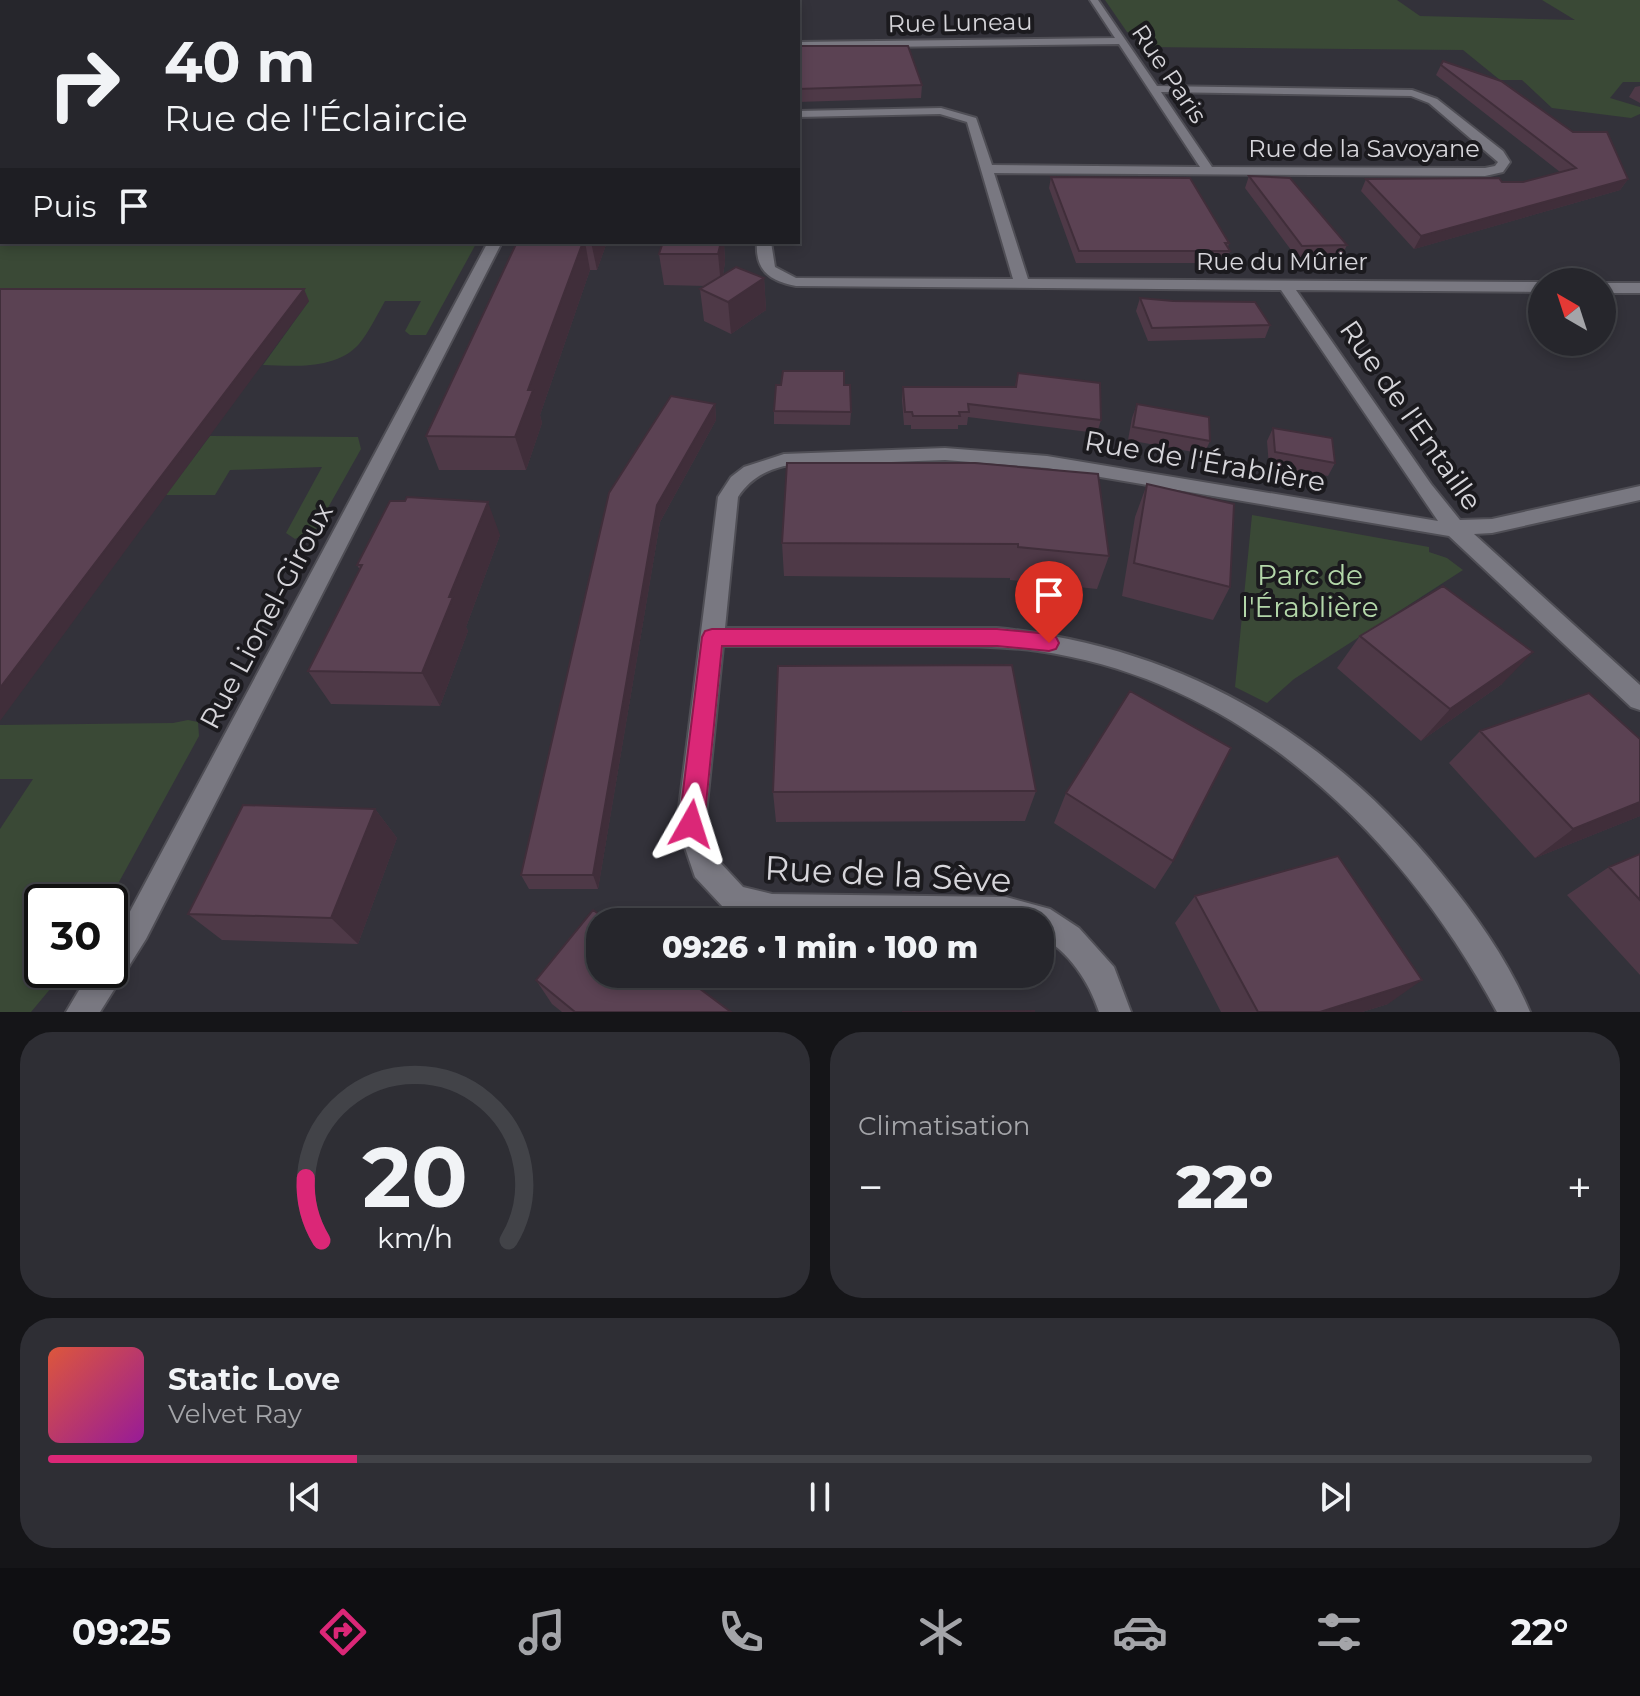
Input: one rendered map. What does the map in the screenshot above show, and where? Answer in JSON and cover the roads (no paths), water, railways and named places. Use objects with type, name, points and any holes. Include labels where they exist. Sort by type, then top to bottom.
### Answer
[{"type":"street","name":"Rue Paris","points":[[1094,0],[1209,171]]},
{"type":"street","name":"Rue Luneau","points":[[800,45],[1123,41]]},
{"type":"street","name":"Rue de la Savoyane","points":[[988,169],[1485,172],[1499,169],[1504,162],[1499,154],[1433,101],[1412,93],[1388,90],[1154,89]]},
{"type":"street","points":[[800,114],[956,113],[975,124],[1022,285]]},
{"type":"street","name":"Rue Lionel-Giroux","points":[[82,1012],[136,929],[494,244]]},
{"type":"street","name":"Rue du Mûrier","points":[[764,244],[763,264],[787,281],[1528,287]]},
{"type":"street","name":"Rue de l'Entaille","points":[[1286,286],[1424,489],[1456,530],[1640,700]]},
{"type":"street","points":[[1616,288],[1640,288]]},
{"type":"street","name":"Rue de l'Érablière","points":[[756,467],[803,458],[945,454],[981,456],[1071,465],[1391,523],[1456,530],[1492,526],[1640,493]]},
{"type":"street","name":"Rue de la Sève","points":[[756,467],[743,476],[728,497],[691,824],[705,867],[733,897],[772,909],[1006,912],[1031,917],[1050,924],[1087,957],[1103,978],[1115,1012]]},
{"type":"street","points":[[712,637],[997,637],[1032,640],[1099,653],[1176,680],[1266,729],[1370,815],[1421,870],[1448,906],[1477,946],[1514,1012]]},
{"type":"park label","name":"Parc de l'Érablière","points":[[1310,591]]}]
